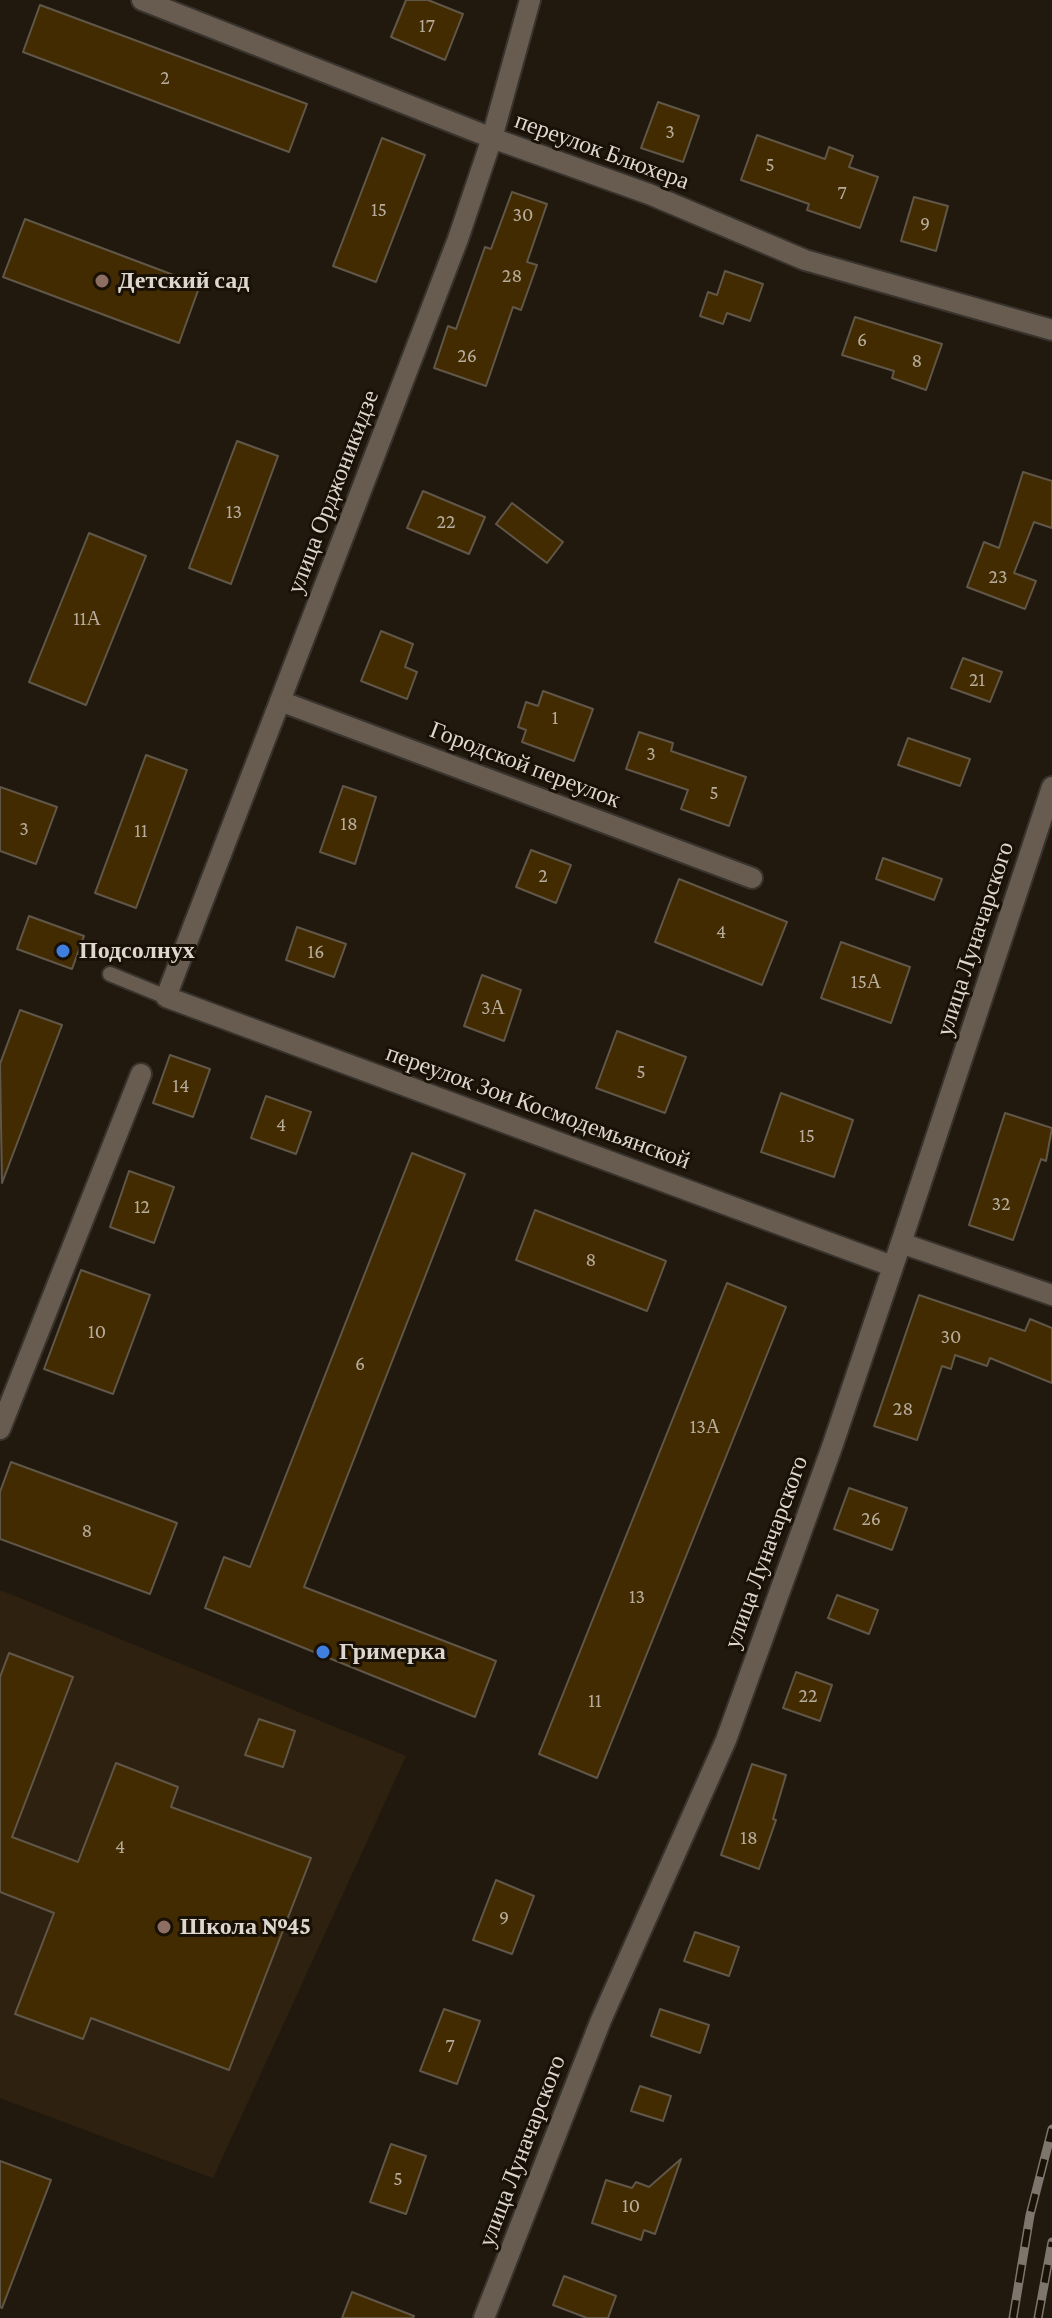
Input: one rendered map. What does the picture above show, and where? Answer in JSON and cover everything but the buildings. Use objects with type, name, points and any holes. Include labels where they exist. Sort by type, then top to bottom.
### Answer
[{"type":"street","name":"переулок Блюхера","points":[[142,0],[492,138],[649,194],[805,260],[1052,330]]},
{"type":"street","name":"улица Орджоникидзе","points":[[166,997],[458,239],[492,138],[530,0]]},
{"type":"street","name":"Городской переулок","points":[[280,701],[752,878]]},
{"type":"street","name":"улица Луначарского","points":[[484,2318],[601,2020],[726,1740],[833,1444],[1052,787]]},
{"type":"street","name":"переулок Зои Космодемьянской","points":[[166,997],[892,1266]]},
{"type":"street","points":[[0,1429],[141,1074]]},
{"type":"street","points":[[901,1243],[1052,1295]]},
{"type":"lane","points":[[110,974],[166,997]]},
{"type":"shaded area","name":"Школа №45","points":[[0,1590],[406,1756],[213,2178],[0,2098]]},
{"type":"railway","points":[[1013,2318],[1030,2215],[1052,2129]]},
{"type":"railway","points":[[1038,2318],[1052,2242]]},
{"type":"place","name":"Детский сад","points":[[102,281]]},
{"type":"place","name":"Подсолнух","points":[[63,951]]},
{"type":"place","name":"Гримерка","points":[[323,1652]]},
{"type":"place","name":"Школа №45","points":[[164,1927]]}]
